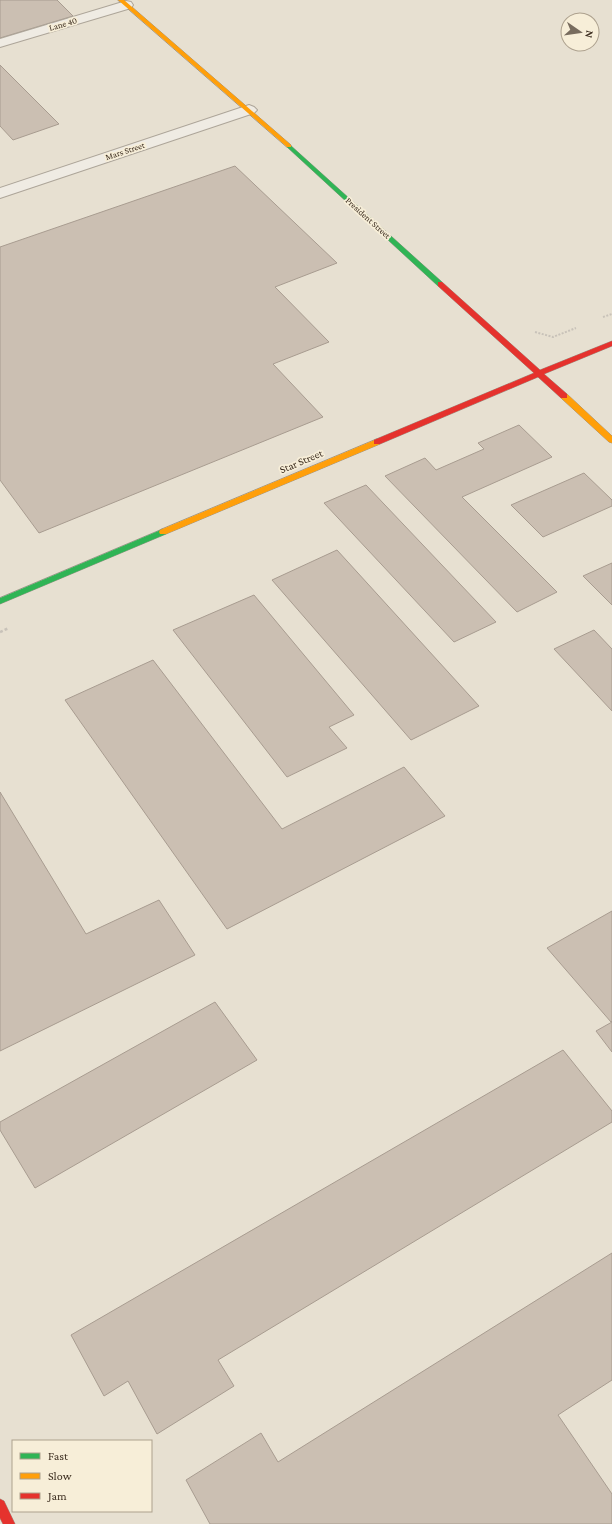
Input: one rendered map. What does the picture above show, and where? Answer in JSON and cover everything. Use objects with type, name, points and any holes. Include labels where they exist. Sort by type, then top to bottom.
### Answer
[{"type":"street","name":"President Street","points":[[123,2],[249,110],[612,440]]},
{"type":"street","name":"Mars Street","points":[[0,193],[249,110]]},
{"type":"street","name":"Star Street","points":[[0,601],[612,343]]},
{"type":"street","points":[[0,1505],[9,1524]]},
{"type":"lane","name":"Lane 40","points":[[0,43],[123,2]]},
{"type":"path","points":[[597,319],[612,314]]},
{"type":"path","points":[[536,333],[553,336],[582,325]]},
{"type":"building","points":[[0,0],[57,0],[73,16],[0,38]]},
{"type":"building","points":[[0,65],[59,124],[13,140],[0,126]]},
{"type":"building","points":[[235,166],[337,263],[275,287],[329,342],[273,364],[323,417],[39,533],[0,480],[0,247]]},
{"type":"building","points":[[519,425],[552,457],[462,497],[557,592],[517,612],[385,476],[425,458],[436,470],[484,449],[478,443]]},
{"type":"building","points":[[584,473],[612,500],[612,506],[543,537],[511,505]]},
{"type":"building","points":[[366,485],[496,622],[454,642],[324,503]]},
{"type":"building","points":[[337,550],[479,706],[411,740],[272,580]]},
{"type":"building","points":[[612,563],[612,605],[583,576]]},
{"type":"building","points":[[254,595],[354,715],[329,727],[347,748],[287,777],[173,630]]},
{"type":"building","points":[[594,630],[612,649],[612,711],[554,649]]},
{"type":"building","points":[[153,660],[282,829],[404,767],[445,816],[227,929],[65,700]]},
{"type":"building","points":[[0,792],[86,934],[159,900],[195,955],[0,1051]]},
{"type":"building","points":[[612,911],[612,1021],[611,1022],[547,948]]},
{"type":"building","points":[[215,1002],[257,1060],[35,1188],[0,1130],[0,1122]]},
{"type":"building","points":[[612,1022],[612,1052],[596,1031]]},
{"type":"building","points":[[563,1050],[612,1111],[612,1122],[218,1360],[234,1386],[157,1434],[128,1381],[104,1396],[71,1335]]},
{"type":"building","points":[[612,1253],[612,1380],[558,1415],[612,1494],[612,1524],[210,1524],[186,1480],[261,1433],[278,1462]]},
{"type":"traffic: fast","points":[[289,146],[440,284]]},
{"type":"traffic: fast","points":[[0,601],[163,532]]},
{"type":"traffic: slow","points":[[121,0],[289,146]]},
{"type":"traffic: slow","points":[[564,396],[612,440]]},
{"type":"traffic: slow","points":[[163,532],[377,442]]},
{"type":"traffic: jam","points":[[440,284],[564,396]]},
{"type":"traffic: jam","points":[[377,442],[612,343]]},
{"type":"traffic: jam","points":[[0,1505],[9,1524]]}]
